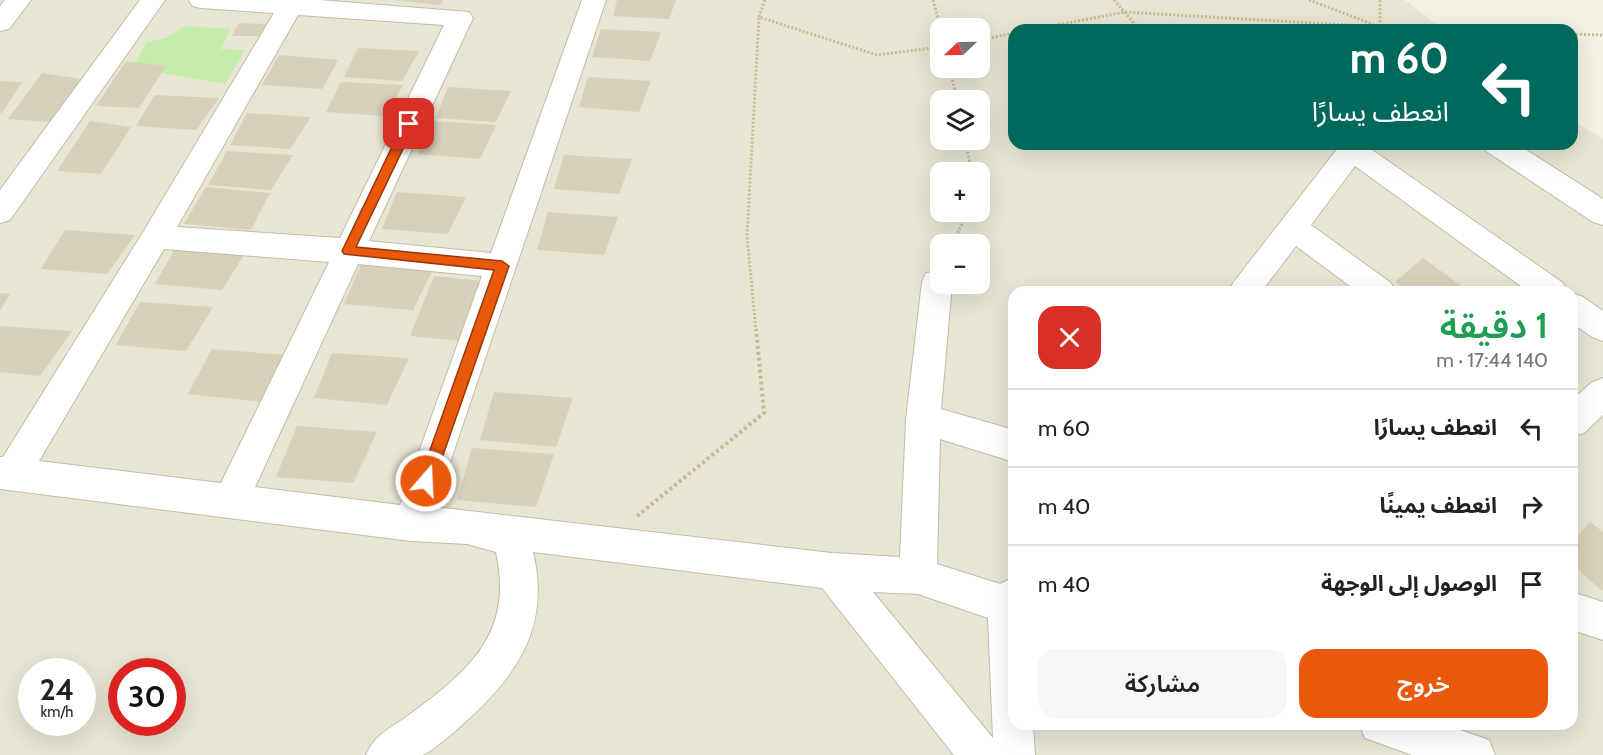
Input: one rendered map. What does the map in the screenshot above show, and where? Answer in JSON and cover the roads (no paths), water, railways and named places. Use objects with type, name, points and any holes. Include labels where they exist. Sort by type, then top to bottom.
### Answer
[{"type":"street","points":[[0,23],[20,0]]},
{"type":"street","points":[[0,212],[153,0]]},
{"type":"street","points":[[201,0],[464,9],[231,500]]},
{"type":"street","points":[[411,524],[594,0]]},
{"type":"street","points":[[293,3],[156,237],[6,474],[411,524],[483,528],[832,571],[918,576],[1008,602]]},
{"type":"street","points":[[1249,286],[1352,150]]},
{"type":"street","points":[[1358,150],[1544,286]]},
{"type":"street","points":[[1505,150],[1603,214]]},
{"type":"street","points":[[1293,228],[1372,286]]},
{"type":"street","points":[[156,237],[348,251],[502,266]]},
{"type":"street","points":[[918,576],[923,419],[936,294]]},
{"type":"street","points":[[1578,310],[1603,328]]},
{"type":"street","points":[[1578,416],[1603,393]]},
{"type":"street","points":[[923,419],[1008,444]]},
{"type":"street","points":[[387,755],[418,735],[475,687],[503,654],[516,626],[520,602],[520,577],[512,541],[499,533],[483,528]]},
{"type":"street","points":[[832,571],[980,755]]},
{"type":"street","points":[[1578,614],[1603,621]]},
{"type":"street","points":[[1014,730],[1014,755]]},
{"type":"street","points":[[1397,730],[1474,755]]}]
